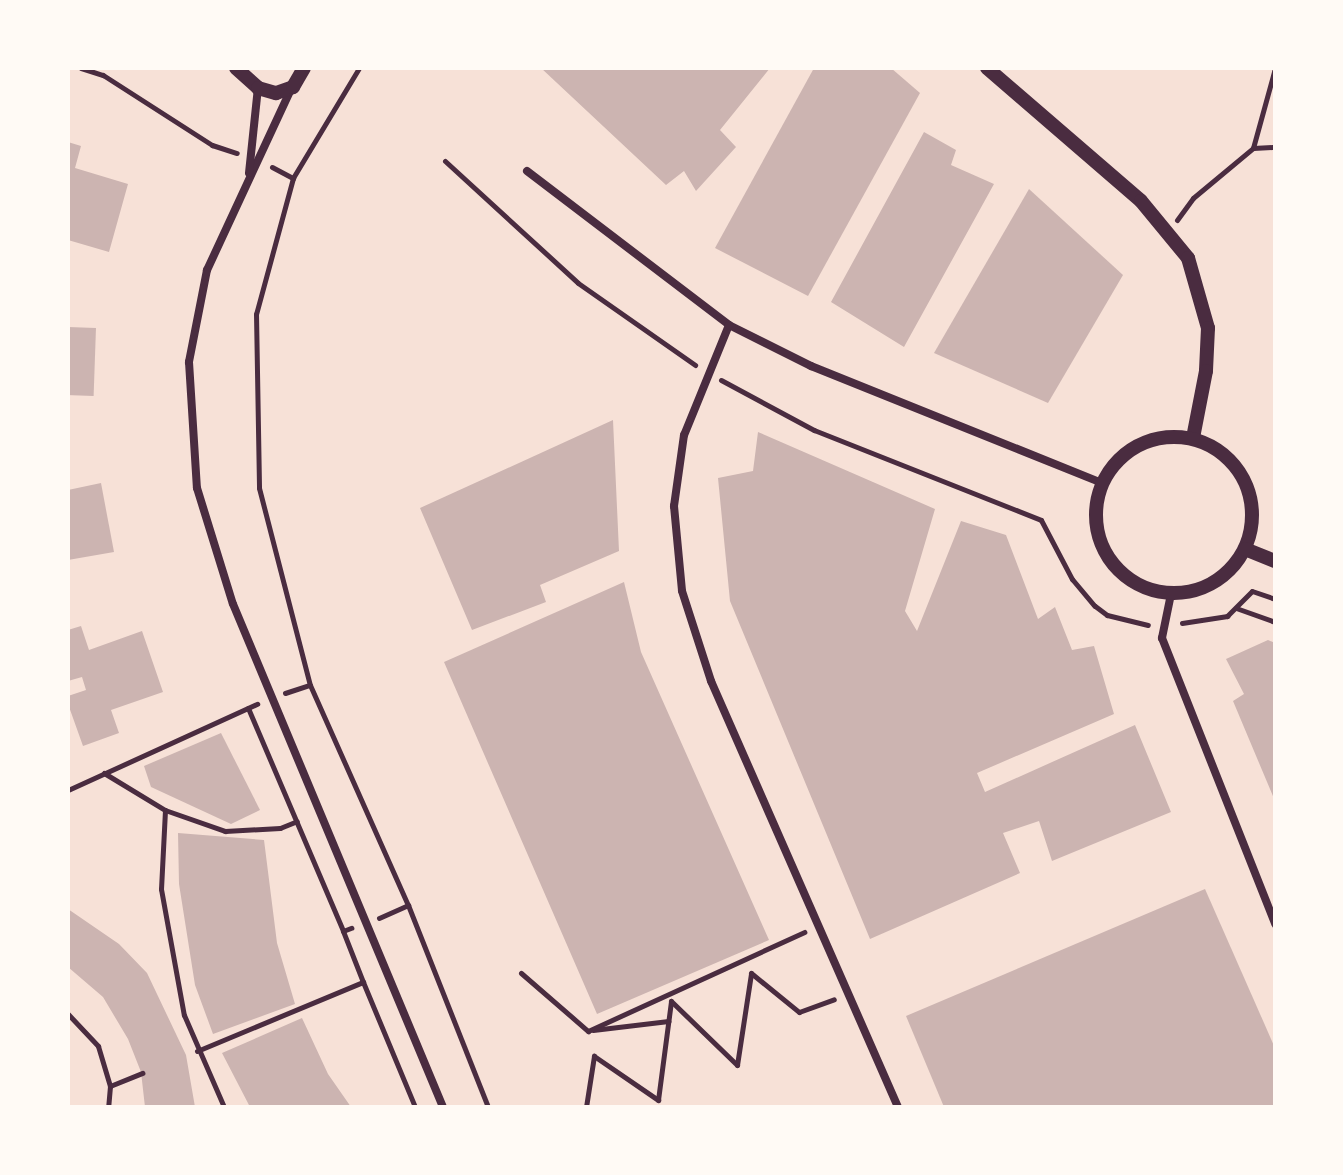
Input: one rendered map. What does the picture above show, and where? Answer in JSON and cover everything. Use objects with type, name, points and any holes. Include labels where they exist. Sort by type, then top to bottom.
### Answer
[{"type":"street","points":[[236,68],[276,93],[301,76]]},
{"type":"street","points":[[987,68],[1169,231],[1201,289],[1208,328],[1206,371],[1193,438]]},
{"type":"street","points":[[253,157],[301,76]]},
{"type":"street","points":[[252,79],[253,157],[249,178],[207,270],[189,362],[197,488],[233,604],[443,1107]]},
{"type":"street","points":[[527,171],[729,325],[811,366],[1102,483]]},
{"type":"street","points":[[729,325],[684,435],[674,506],[682,591],[711,681],[898,1107]]},
{"type":"street","points":[[1165,436],[1193,438],[1218,449],[1246,482],[1252,523],[1245,549],[1229,571],[1198,590],[1171,594],[1143,588],[1106,555],[1096,529],[1102,483],[1117,460],[1139,444],[1165,436]]},
{"type":"street","points":[[1245,549],[1275,561]]},
{"type":"street","points":[[1171,594],[1162,638],[1275,924]]},
{"type":"path","points":[[81,68],[103,75],[212,145],[253,157],[293,178]]},
{"type":"path","points":[[359,68],[293,178],[256,314],[259,488],[310,685],[408,905],[488,1107]]},
{"type":"path","points":[[1169,231],[1193,198],[1253,148],[1275,68]]},
{"type":"path","points":[[1253,148],[1275,147]]},
{"type":"path","points":[[445,161],[578,283],[708,373],[814,430],[1041,520],[1072,579],[1107,615],[1165,625],[1227,616],[1252,591],[1275,599]]},
{"type":"path","points":[[1235,608],[1275,622]]},
{"type":"path","points":[[248,708],[415,1107]]},
{"type":"path","points":[[68,790],[219,721]]},
{"type":"path","points":[[104,773],[165,810],[225,831],[280,828],[297,821]]},
{"type":"path","points":[[165,810],[161,889],[184,1015],[197,1051],[224,1107]]},
{"type":"path","points":[[343,931],[408,905]]},
{"type":"path","points":[[588,1031],[820,924]]},
{"type":"path","points":[[521,973],[588,1031],[668,1021]]},
{"type":"path","points":[[586,1107],[594,1056],[658,1100],[671,1001],[737,1065],[751,973],[799,1012],[849,993]]},
{"type":"path","points":[[197,1051],[363,982]]},
{"type":"path","points":[[68,1014],[98,1046],[110,1086],[108,1107]]},
{"type":"path","points":[[110,1086],[142,1073]]},
{"type":"building","points":[[541,68],[770,68],[720,130],[736,147],[696,191],[684,171],[666,185]]},
{"type":"building","points":[[814,68],[891,68],[920,93],[808,296],[715,248]]},
{"type":"building","points":[[924,132],[956,150],[951,165],[994,184],[904,347],[831,302]]},
{"type":"building","points":[[68,142],[81,146],[75,168],[128,184],[109,252],[68,240]]},
{"type":"building","points":[[1029,189],[1123,275],[1048,403],[934,353]]},
{"type":"building","points":[[68,327],[96,328],[94,396],[68,395]]},
{"type":"building","points":[[613,420],[619,551],[540,585],[546,602],[472,630],[420,508]]},
{"type":"building","points":[[758,432],[935,509],[905,611],[917,631],[961,521],[1006,535],[1038,619],[1055,607],[1072,650],[1094,646],[1114,714],[977,773],[985,792],[1135,725],[1171,812],[1052,861],[1039,821],[1003,833],[1020,873],[870,939],[730,601],[718,478],[753,471]]},
{"type":"building","points":[[101,483],[114,552],[68,560],[68,490]]},
{"type":"building","points":[[624,582],[641,652],[769,940],[597,1014],[444,662]]},
{"type":"building","points":[[81,626],[89,650],[142,631],[163,692],[111,710],[119,733],[83,746],[68,704],[68,696],[86,690],[82,677],[68,681],[68,630]]},
{"type":"building","points":[[1268,640],[1275,643],[1275,801],[1233,701],[1244,694],[1226,659]]},
{"type":"building","points":[[221,733],[260,810],[231,824],[151,787],[144,766]]},
{"type":"building","points":[[178,833],[264,840],[277,943],[295,1004],[213,1034],[195,985],[179,884]]},
{"type":"building","points":[[1205,889],[1275,1048],[1275,1107],[944,1107],[906,1016]]},
{"type":"building","points":[[68,909],[119,944],[147,973],[186,1055],[195,1107],[145,1107],[141,1072],[128,1039],[103,997],[68,967]]},
{"type":"building","points":[[302,1018],[328,1074],[351,1107],[250,1107],[222,1053]]}]
